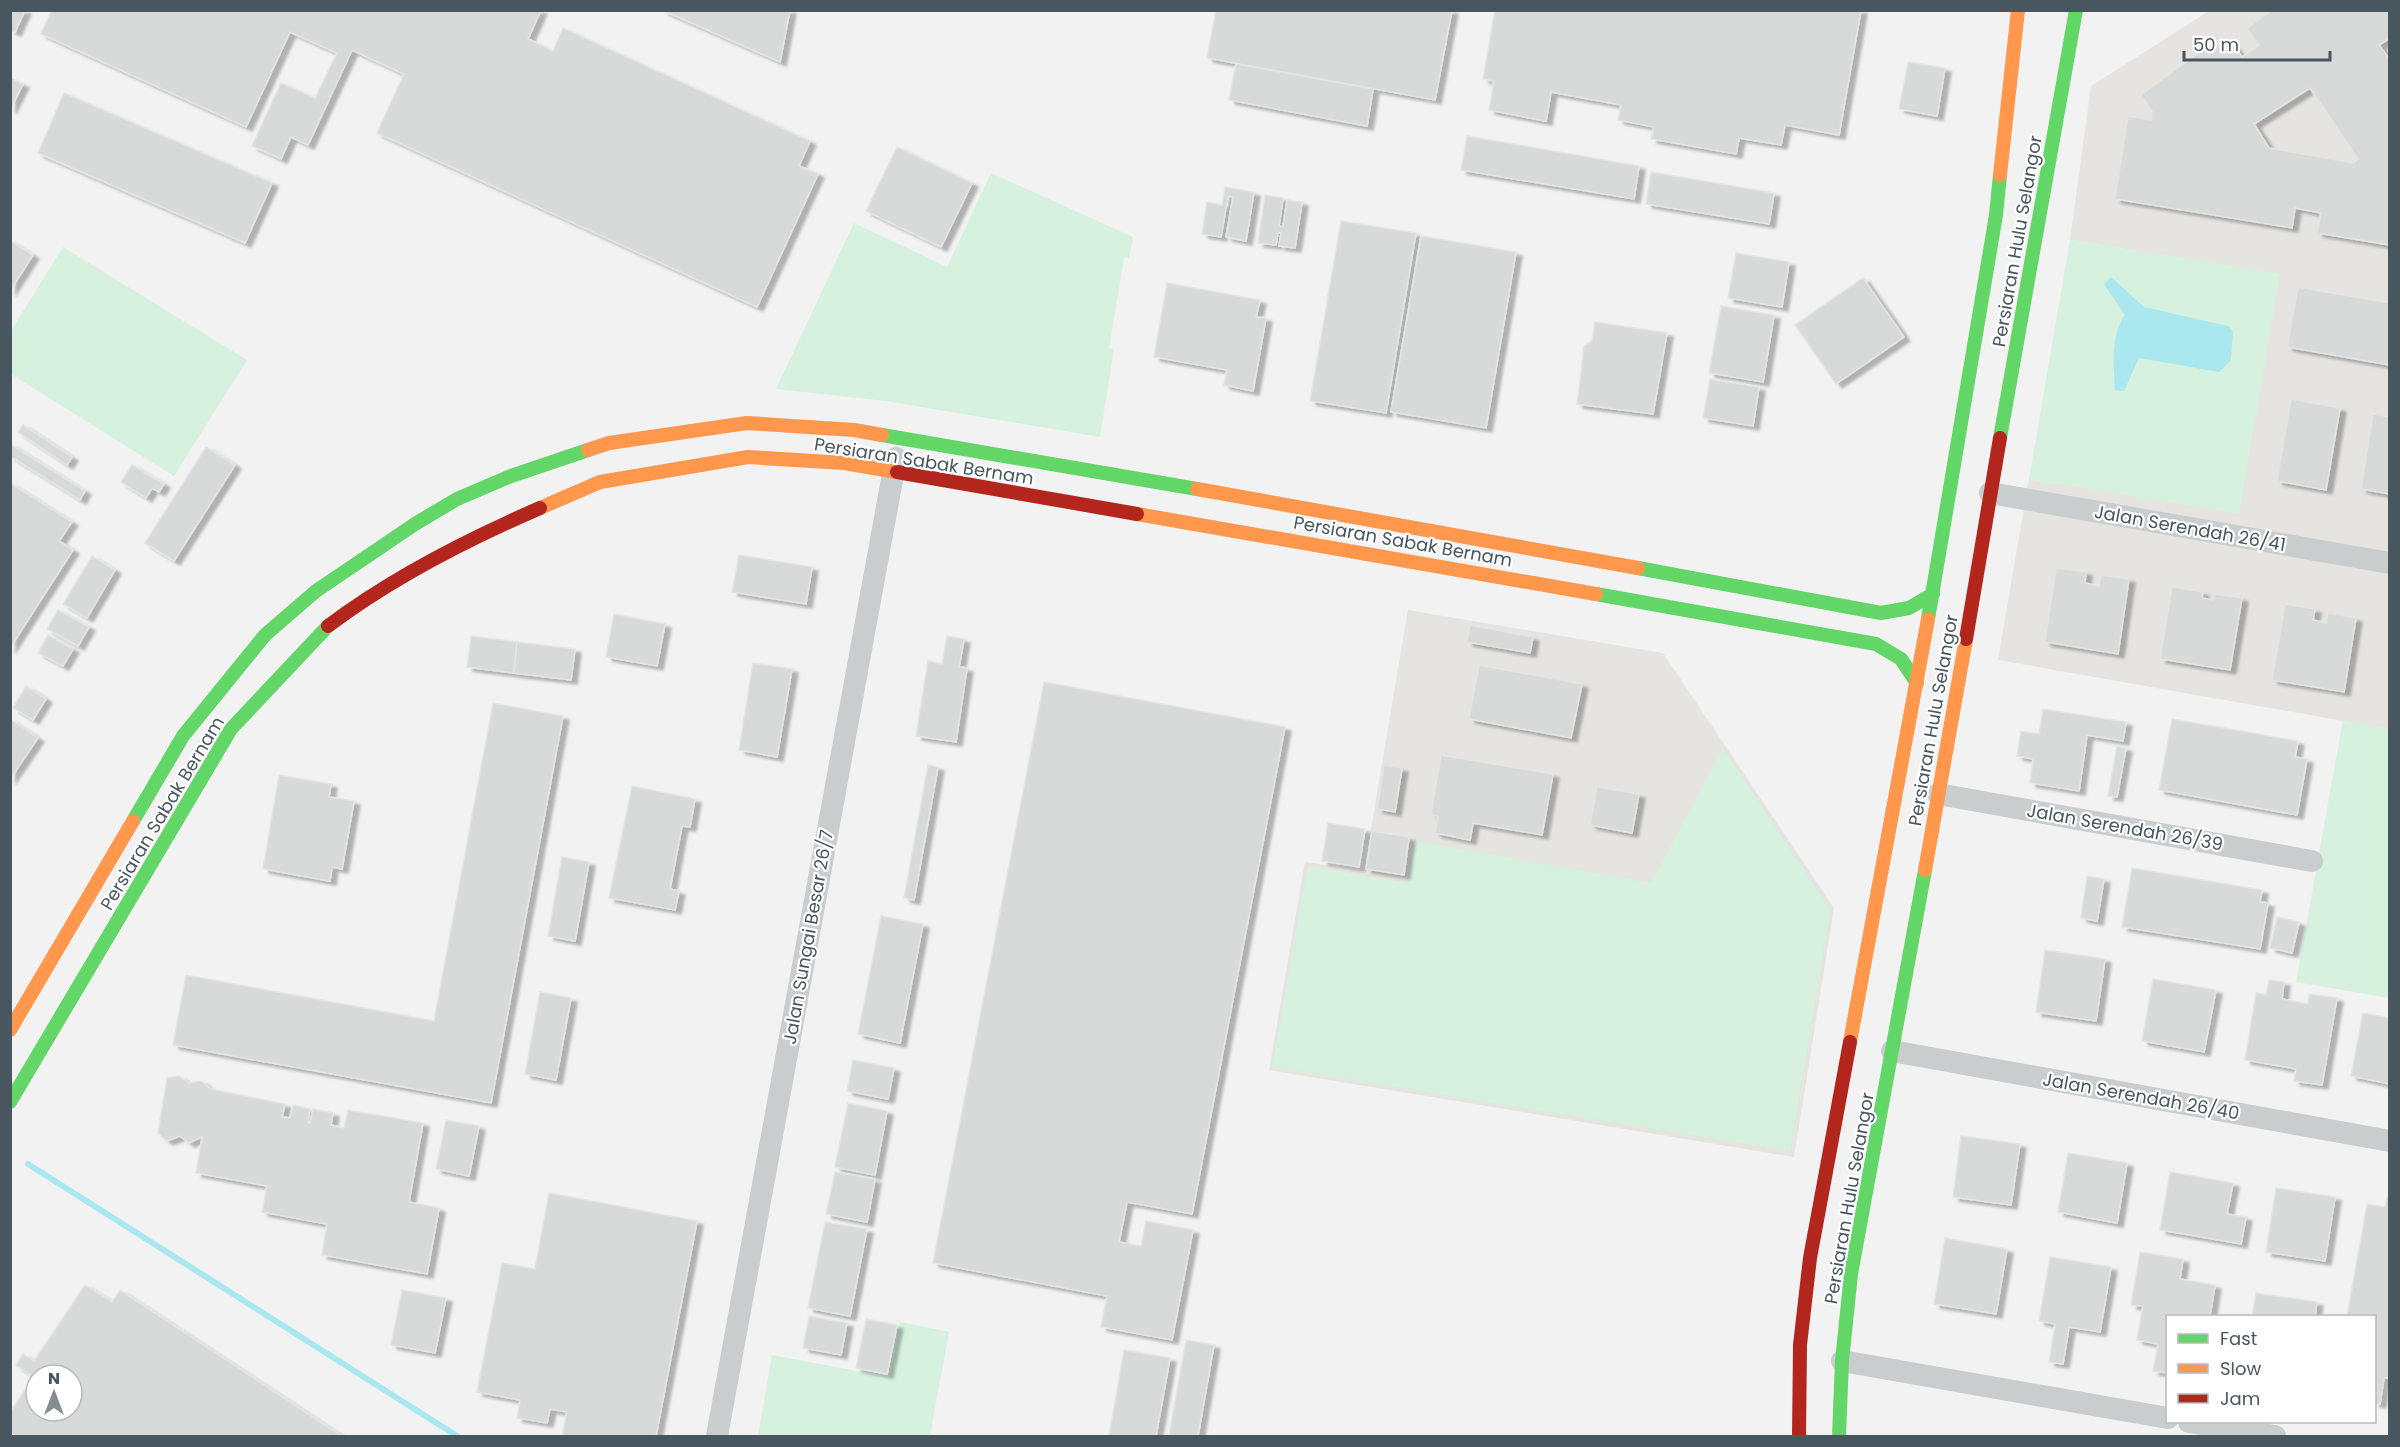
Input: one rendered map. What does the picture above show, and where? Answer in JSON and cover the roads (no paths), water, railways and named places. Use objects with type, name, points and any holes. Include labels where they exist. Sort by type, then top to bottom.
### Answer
[{"type":"street","name":"Persiaran Hulu Selangor","points":[[1799,1437],[1800,1345],[1810,1258],[1933,594],[1996,215],[2018,10]]},
{"type":"street","name":"Persiaran Hulu Selangor","points":[[1839,1437],[1842,1361],[1851,1274],[1960,676],[1989,493],[2076,10]]},
{"type":"street","points":[[2073,27],[2080,10]]},
{"type":"street","name":"Persiaran Sabak Bernam","points":[[10,1030],[183,736],[264,635],[316,591],[415,524],[511,476],[609,442],[747,423],[842,429],[1458,534],[1881,613],[1903,611],[1918,606],[1933,594]]},
{"type":"street","name":"Jalan Sungai Besar 26/7","points":[[717,1437],[900,438]]},
{"type":"street","name":"Persiaran Sabak Bernam","points":[[10,1102],[231,729],[321,631],[368,596],[476,530],[600,482],[748,457],[844,463],[1876,644],[1895,653],[1907,664],[1917,683]]},
{"type":"street","name":"Jalan Serendah 26/41","points":[[1989,493],[2390,563]]},
{"type":"street","name":"Jalan Serendah 26/39","points":[[1938,794],[2312,861]]},
{"type":"street","name":"Jalan Serendah 26/40","points":[[1892,1051],[2390,1142]]},
{"type":"street","points":[[1842,1361],[2166,1418]]},
{"type":"street","points":[[2196,1423],[2275,1437]]},
{"type":"water","points":[[2111,277],[2144,307],[2228,326],[2233,332],[2231,360],[2219,372],[2139,358],[2124,391],[2115,390],[2115,341],[2125,315],[2104,284]]},
{"type":"waterway","points":[[28,1164],[457,1436]]}]
